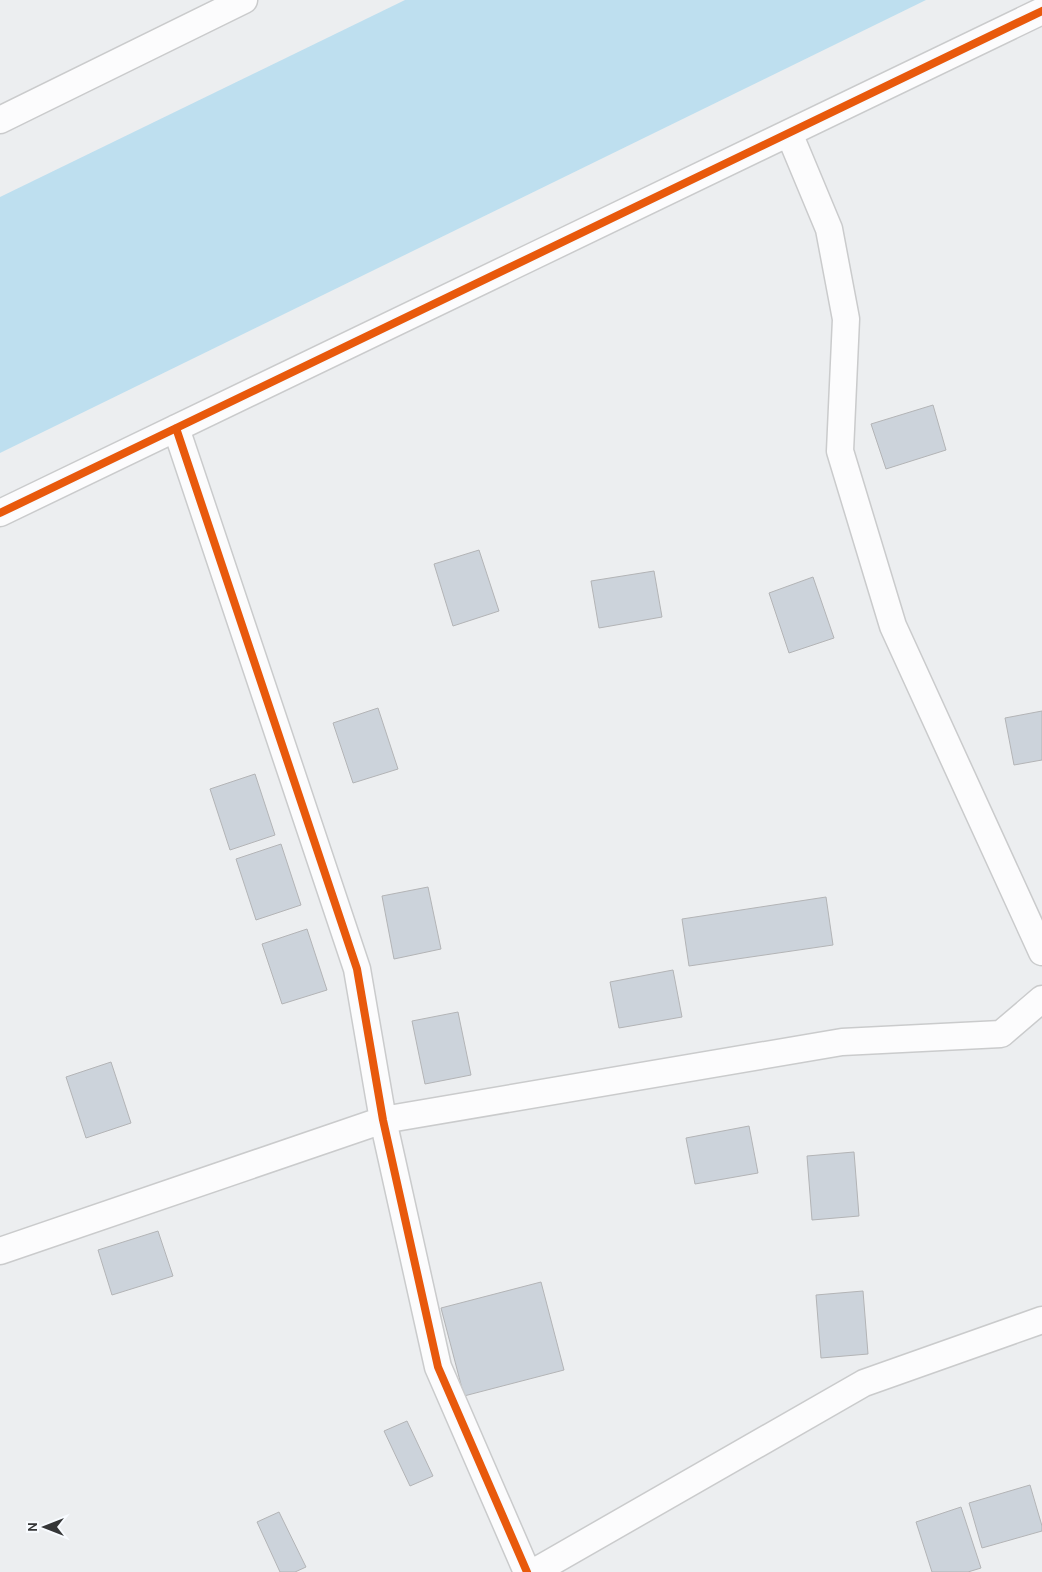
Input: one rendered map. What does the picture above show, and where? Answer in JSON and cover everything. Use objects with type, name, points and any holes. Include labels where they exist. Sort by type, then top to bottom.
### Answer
[{"type":"street","points":[[0,120],[244,0]]},
{"type":"street","points":[[0,513],[1042,11]]},
{"type":"street","points":[[789,133],[828,229],[846,319],[840,451],[893,626],[1042,952]]},
{"type":"street","points":[[176,428],[357,969],[383,1120],[438,1367],[527,1572]]},
{"type":"street","points":[[0,1251],[383,1120],[842,1042],[1001,1034],[1042,999]]},
{"type":"street","points":[[534,1572],[864,1383],[1042,1320]]},
{"type":"water","points":[[405,0],[926,0],[0,453],[0,197]]},
{"type":"building","points":[[933,405],[946,450],[886,469],[871,424]]},
{"type":"building","points":[[479,550],[499,611],[453,626],[434,564]]},
{"type":"building","points":[[654,571],[662,617],[599,628],[591,581]]},
{"type":"building","points":[[813,577],[834,638],[789,653],[769,593]]},
{"type":"building","points":[[378,708],[398,769],[353,783],[333,723]]},
{"type":"building","points":[[1042,711],[1042,760],[1014,765],[1005,718]]},
{"type":"building","points":[[255,774],[275,835],[230,850],[210,789]]},
{"type":"building","points":[[281,844],[301,905],[256,920],[236,859]]},
{"type":"building","points":[[428,887],[441,949],[394,959],[382,896]]},
{"type":"building","points":[[826,897],[833,945],[689,966],[682,919]]},
{"type":"building","points":[[307,929],[327,990],[282,1004],[262,944]]},
{"type":"building","points":[[673,970],[682,1017],[619,1028],[610,982]]},
{"type":"building","points":[[458,1012],[471,1075],[425,1084],[412,1021]]},
{"type":"building","points":[[111,1062],[131,1123],[86,1138],[66,1077]]},
{"type":"building","points":[[749,1126],[758,1173],[695,1184],[686,1138]]},
{"type":"building","points":[[854,1152],[859,1216],[812,1220],[807,1156]]},
{"type":"building","points":[[158,1231],[173,1276],[112,1295],[98,1250]]},
{"type":"building","points":[[541,1282],[564,1370],[464,1396],[441,1308]]},
{"type":"building","points":[[863,1291],[868,1354],[821,1358],[816,1295]]},
{"type":"building","points":[[407,1421],[433,1476],[410,1486],[384,1431]]},
{"type":"building","points":[[1030,1485],[1042,1531],[982,1548],[969,1503]]},
{"type":"building","points":[[961,1507],[981,1568],[968,1572],[932,1572],[916,1522]]},
{"type":"building","points":[[279,1512],[306,1567],[295,1572],[280,1572],[257,1522]]},
{"type":"cycle path","points":[[0,513],[1042,11]]},
{"type":"cycle path","points":[[176,428],[357,969],[383,1120],[438,1367],[527,1572]]}]
